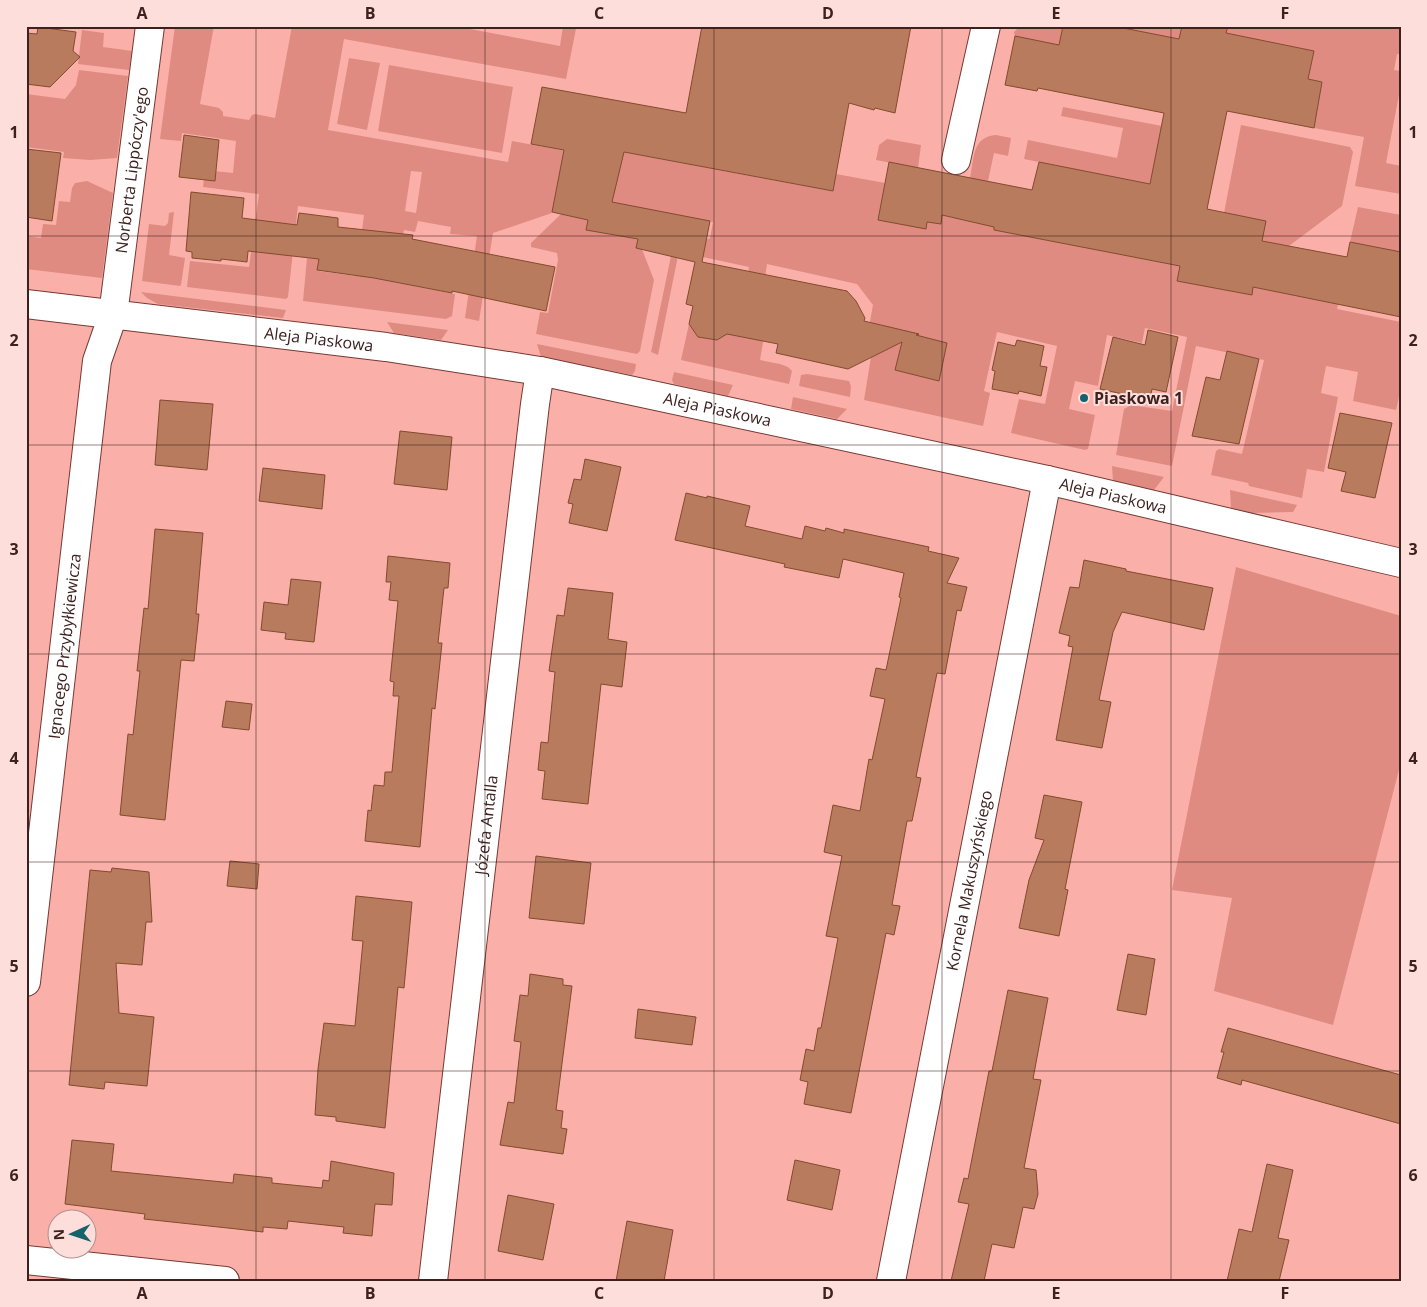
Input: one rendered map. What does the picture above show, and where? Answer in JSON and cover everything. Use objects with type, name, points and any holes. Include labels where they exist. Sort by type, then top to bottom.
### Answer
[{"type":"street","name":"Norberta Lippóczy'ego","points":[[113,314],[150,26]]},
{"type":"street","points":[[956,160],[986,26]]},
{"type":"street","name":"Aleja Piaskowa","points":[[26,304],[386,347],[540,371],[1047,480],[1401,564]]},
{"type":"street","name":"Ignacego Przybyłkiewicza","points":[[26,982],[97,362],[113,314]]},
{"type":"street","name":"Józefa Antalla","points":[[434,1281],[540,371]]},
{"type":"street","name":"Kornela Makuszyńskiego","points":[[890,1281],[1047,480]]},
{"type":"street","points":[[26,1260],[225,1281]]},
{"type":"shaded area","points":[[175,26],[214,26],[200,104],[219,108],[223,112],[223,116],[249,120],[255,114],[275,118],[292,26],[454,26],[560,46],[563,26],[576,26],[566,79],[344,39],[328,130],[508,162],[512,141],[622,161],[623,152],[832,191],[836,174],[885,183],[878,220],[925,228],[927,222],[940,224],[942,215],[953,218],[999,201],[994,230],[1180,266],[1177,281],[1251,295],[1253,287],[1338,304],[1337,309],[1401,322],[1401,388],[1396,410],[1353,401],[1358,372],[1326,366],[1321,393],[1338,397],[1324,472],[1307,469],[1302,498],[1211,475],[1216,451],[1219,449],[1242,454],[1264,360],[1196,346],[1172,466],[1116,455],[1124,409],[1131,405],[1172,411],[1187,337],[1145,328],[1142,343],[1107,335],[1098,386],[1075,381],[1069,409],[1095,415],[1088,449],[1085,450],[1011,433],[1019,399],[1045,404],[1057,346],[997,332],[984,391],[990,393],[983,426],[864,400],[871,357],[864,354],[873,305],[857,284],[767,264],[765,277],[746,286],[749,267],[698,256],[700,243],[710,238],[713,222],[556,194],[552,213],[493,233],[479,321],[465,318],[477,236],[450,234],[451,227],[418,221],[415,232],[404,230],[394,282],[455,294],[452,316],[446,319],[303,301],[307,258],[319,259],[318,271],[356,276],[364,215],[298,206],[288,297],[286,299],[187,287],[190,261],[249,267],[259,194],[203,187],[205,170],[233,173],[236,141],[182,133],[181,141],[160,139]],"holes":[[[411,171],[422,172],[416,213],[405,211]]]},
{"type":"shaded area","points":[[1020,26],[1063,26],[1059,45],[1015,37],[1014,32]]},
{"type":"shaded area","points":[[1113,26],[1182,26],[1179,39]]},
{"type":"shaded area","points":[[1228,26],[1401,26],[1401,54],[1397,54],[1394,70],[1401,71],[1401,84],[1386,163],[1401,166],[1401,194],[1355,186],[1364,137],[1314,128],[1322,82],[1308,79],[1314,51],[1226,33]]},
{"type":"shaded area","points":[[82,30],[104,33],[103,47],[132,51],[129,70],[78,64]]},
{"type":"shaded area","points":[[349,58],[380,63],[367,130],[337,124]]},
{"type":"shaded area","points":[[389,65],[513,87],[502,153],[378,131]]},
{"type":"shaded area","points":[[79,70],[128,76],[117,158],[90,160],[63,158],[64,152],[26,147],[26,94],[65,99],[76,85]]},
{"type":"shaded area","points":[[1063,107],[1162,126],[1150,184],[1024,159],[1028,140],[1117,158],[1123,128],[1061,116]]},
{"type":"shaded area","points":[[1241,125],[1350,147],[1353,152],[1342,206],[1289,246],[1262,241],[1266,221],[1224,213]]},
{"type":"shaded area","points":[[996,135],[1011,138],[1008,156],[994,153],[988,181],[970,178],[978,144],[988,137]]},
{"type":"shaded area","points":[[887,139],[921,145],[918,168],[876,160],[879,145]]},
{"type":"shaded area","points":[[87,181],[113,193],[102,278],[26,269],[26,236],[41,238],[43,224],[56,225],[59,201],[70,202],[72,188],[75,183]]},
{"type":"shaded area","points":[[1358,207],[1401,215],[1401,252],[1350,242]]},
{"type":"shaded area","points":[[174,212],[169,255],[185,258],[181,285],[142,281],[149,224],[165,226],[168,223],[169,213]]},
{"type":"shaded area","points":[[561,214],[588,220],[586,230],[638,239],[654,280],[640,351],[637,354],[536,334],[540,312],[548,313],[558,260],[557,253],[531,247],[531,243]]},
{"type":"shaded area","points":[[671,256],[678,256],[658,355],[651,352]]},
{"type":"shaded area","points":[[141,292],[286,310],[283,318],[158,304]]},
{"type":"shaded area","points":[[387,322],[448,330],[441,340],[394,333]]},
{"type":"shaded area","points":[[689,324],[698,337],[717,340],[727,334],[764,337],[760,360],[788,367],[792,371],[789,384],[681,360]]},
{"type":"shaded area","points":[[537,344],[636,364],[635,371],[632,375],[541,357]]},
{"type":"shaded area","points":[[674,372],[733,385],[728,396],[674,384],[672,380]]},
{"type":"shaded area","points":[[807,374],[849,381],[851,386],[850,397],[799,386],[801,375]]},
{"type":"shaded area","points":[[793,397],[847,409],[837,419],[791,409]]},
{"type":"shaded area","points":[[1112,466],[1164,477],[1154,490],[1113,481]]},
{"type":"shaded area","points":[[1230,490],[1297,505],[1293,512],[1251,513],[1231,508]]},
{"type":"shaded area","points":[[1236,567],[1401,616],[1401,762],[1333,1025],[1214,991],[1232,898],[1172,890]]},
{"type":"building","points":[[702,26],[911,26],[895,113],[875,108],[874,110],[849,103],[833,191],[624,152],[612,202],[710,221],[702,262],[847,291],[856,301],[865,318],[864,321],[919,334],[916,335],[947,343],[939,381],[895,370],[902,342],[848,369],[776,353],[778,344],[727,334],[717,340],[698,337],[689,324],[693,306],[686,304],[695,262],[636,248],[638,239],[586,230],[588,220],[552,212],[564,150],[531,144],[542,87],[686,113]]},
{"type":"building","points":[[1063,26],[1113,26],[1179,39],[1182,26],[1228,26],[1226,33],[1314,51],[1308,79],[1322,82],[1314,128],[1227,111],[1207,209],[1266,221],[1262,241],[1347,257],[1350,242],[1401,252],[1401,317],[1253,287],[1252,295],[1177,281],[1180,266],[994,230],[994,227],[942,215],[941,224],[927,222],[926,229],[878,220],[889,162],[1032,190],[1039,162],[1150,184],[1164,113],[1038,88],[1037,91],[1005,85],[1015,36],[1059,45]]},
{"type":"building","points":[[38,27],[76,32],[73,51],[80,57],[50,87],[26,84],[26,33],[37,34]]},
{"type":"building","points":[[184,135],[219,140],[215,181],[179,177]]},
{"type":"building","points":[[26,149],[61,153],[52,221],[26,217]]},
{"type":"building","points":[[191,192],[244,198],[242,218],[297,225],[299,213],[338,218],[338,227],[413,235],[412,239],[555,267],[546,311],[452,291],[452,293],[374,278],[317,270],[319,259],[248,251],[247,262],[192,258],[192,252],[186,251]]},
{"type":"building","points":[[1148,330],[1178,337],[1166,392],[1152,389],[1150,400],[1100,389],[1113,337],[1145,345]]},
{"type":"building","points":[[1017,340],[1044,346],[1040,366],[1047,367],[1041,396],[1019,391],[1018,394],[992,389],[995,371],[992,370],[998,342],[1015,346]]},
{"type":"building","points":[[1227,351],[1259,359],[1239,444],[1192,436],[1206,377],[1220,380]]},
{"type":"building","points":[[160,400],[213,404],[207,470],[155,465]]},
{"type":"building","points":[[1340,413],[1392,423],[1375,498],[1341,491],[1346,472],[1328,468]]},
{"type":"building","points":[[400,431],[452,437],[447,490],[394,484]]},
{"type":"building","points":[[585,459],[621,467],[607,531],[569,523],[573,504],[568,503],[574,479],[581,480]]},
{"type":"building","points":[[263,468],[325,475],[322,509],[259,501]]},
{"type":"building","points":[[686,493],[750,506],[745,526],[802,539],[805,526],[825,531],[826,528],[844,533],[844,529],[929,547],[928,551],[959,558],[947,583],[967,587],[961,611],[957,610],[945,674],[937,673],[916,777],[921,778],[912,821],[907,821],[892,905],[900,906],[894,935],[886,933],[851,1113],[804,1104],[808,1082],[800,1080],[806,1049],[814,1051],[818,1028],[821,1028],[838,938],[826,936],[842,856],[824,852],[833,805],[860,811],[869,759],[872,760],[885,699],[870,696],[876,668],[886,670],[901,598],[899,597],[904,573],[843,559],[839,578],[784,567],[785,564],[675,540]]},
{"type":"building","points":[[155,529],[203,533],[196,614],[199,614],[194,661],[181,660],[165,820],[120,815],[128,734],[133,735],[140,671],[137,671],[144,608],[148,609]]},
{"type":"building","points":[[388,556],[450,563],[448,588],[444,588],[438,643],[442,643],[435,709],[432,708],[420,847],[365,841],[368,810],[371,811],[374,785],[384,786],[385,772],[392,772],[399,696],[393,696],[394,682],[390,681],[398,601],[389,600],[391,582],[386,582]]},
{"type":"building","points":[[1084,560],[1126,569],[1126,571],[1213,588],[1204,630],[1122,612],[1113,632],[1099,700],[1111,702],[1102,748],[1056,740],[1073,647],[1068,646],[1070,636],[1059,633],[1070,587],[1079,588]]},
{"type":"building","points":[[291,579],[321,582],[314,642],[285,639],[286,633],[261,630],[264,602],[288,605]]},
{"type":"building","points":[[568,588],[613,593],[608,639],[627,642],[622,687],[601,684],[588,804],[542,799],[545,771],[538,770],[541,742],[548,743],[555,672],[549,671],[557,615],[564,616]]},
{"type":"building","points":[[226,701],[252,704],[249,730],[222,727]]},
{"type":"building","points":[[1044,795],[1082,802],[1065,889],[1068,890],[1059,936],[1019,928],[1029,880],[1044,840],[1035,838]]},
{"type":"building","points":[[536,856],[591,863],[584,924],[529,918]]},
{"type":"building","points":[[230,861],[259,864],[257,889],[227,886]]},
{"type":"building","points":[[112,868],[149,872],[152,922],[146,922],[142,965],[116,963],[119,1013],[154,1017],[147,1086],[105,1082],[104,1089],[69,1085],[90,870],[111,872]]},
{"type":"building","points":[[356,896],[412,902],[404,988],[398,987],[385,1128],[336,1121],[336,1117],[315,1115],[324,1023],[355,1026],[363,941],[352,940]]},
{"type":"building","points":[[1128,954],[1155,959],[1146,1015],[1117,1010]]},
{"type":"building","points":[[530,974],[563,979],[563,985],[572,986],[556,1110],[563,1111],[561,1128],[567,1129],[563,1154],[500,1145],[508,1102],[514,1103],[521,1042],[514,1041],[520,995],[528,996]]},
{"type":"building","points":[[1008,990],[1048,998],[1033,1079],[1041,1080],[1024,1168],[1036,1170],[1038,1194],[1034,1209],[1023,1207],[1014,1248],[992,1244],[984,1281],[951,1281],[969,1204],[958,1202],[964,1178],[968,1179],[989,1071],[992,1071]]},
{"type":"building","points":[[638,1009],[696,1017],[692,1045],[635,1038]]},
{"type":"building","points":[[1228,1028],[1401,1075],[1401,1124],[1242,1080],[1241,1085],[1217,1078],[1224,1052],[1221,1052]]},
{"type":"building","points":[[72,1140],[114,1144],[111,1171],[233,1183],[234,1174],[272,1178],[272,1183],[322,1188],[323,1180],[329,1181],[331,1161],[394,1173],[392,1205],[375,1204],[372,1236],[343,1233],[344,1227],[288,1221],[287,1229],[263,1227],[263,1232],[144,1219],[145,1214],[65,1204]]},
{"type":"building","points":[[795,1160],[840,1170],[832,1210],[787,1200]]},
{"type":"building","points":[[1267,1164],[1293,1170],[1278,1238],[1289,1240],[1279,1281],[1227,1281],[1239,1229],[1252,1232]]},
{"type":"building","points":[[508,1195],[554,1204],[543,1260],[498,1251]]},
{"type":"building","points":[[627,1221],[673,1230],[664,1281],[616,1281]]},
{"type":"place","name":"Piaskowa 1","points":[[1084,398]]}]
